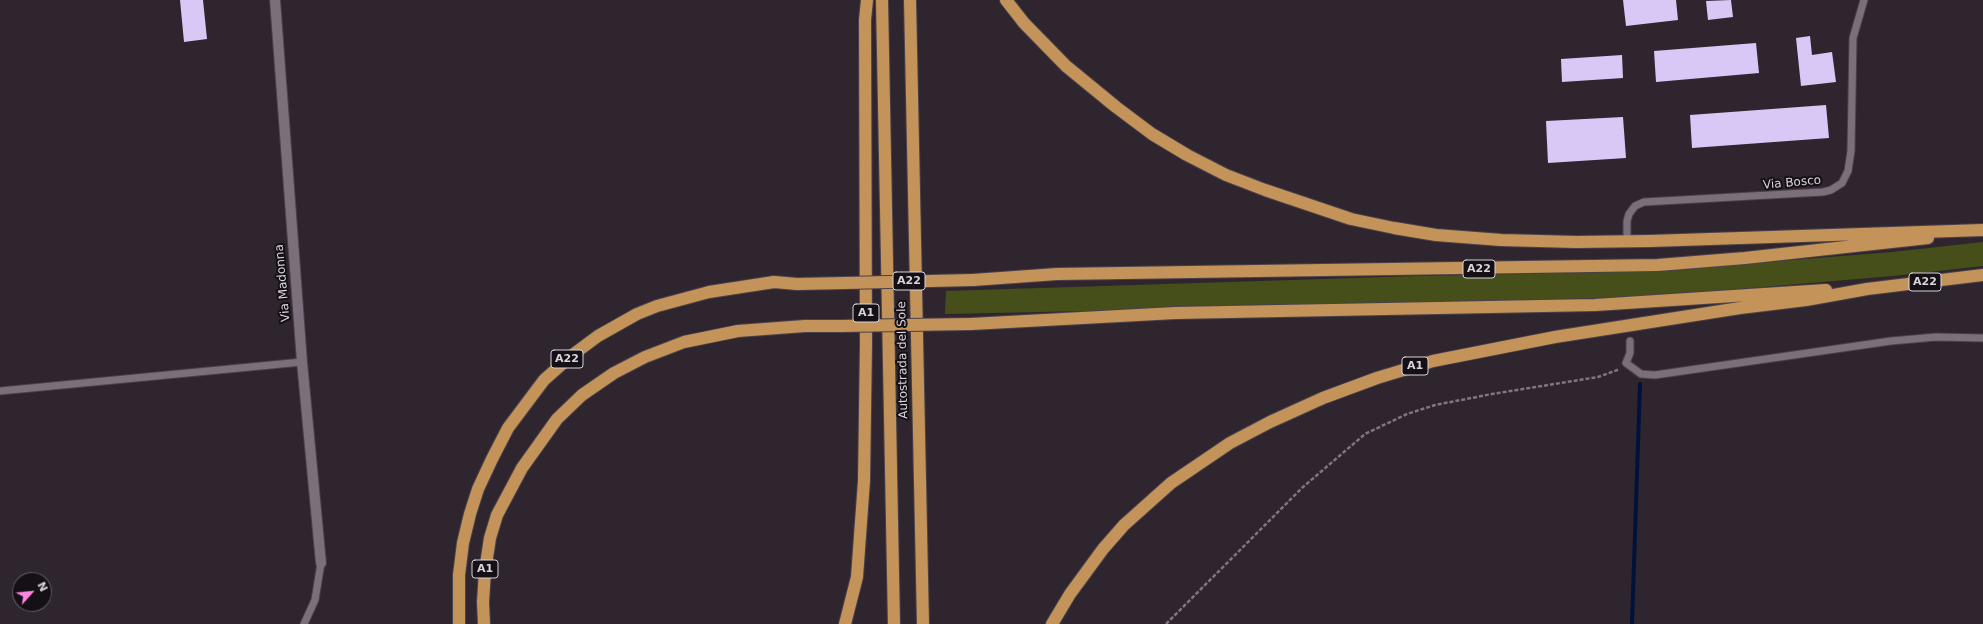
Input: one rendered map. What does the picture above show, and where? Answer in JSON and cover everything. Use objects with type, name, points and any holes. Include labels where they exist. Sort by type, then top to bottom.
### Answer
[{"type":"highway","name":"A1","points":[[845,624],[857,576],[864,481],[867,0]]},
{"type":"highway","name":"Autostrada del Sole","points":[[882,0],[894,624]]},
{"type":"highway","name":"Autostrada del Sole","points":[[910,0],[923,624]]},
{"type":"highway","points":[[1006,0],[1024,23],[1066,66],[1152,134],[1187,155],[1226,175],[1295,201],[1351,219],[1436,235],[1500,240],[1576,242],[1983,231]]},
{"type":"highway","name":"A22","points":[[459,624],[459,575],[463,544],[478,489],[508,428],[544,380],[571,356],[598,336],[637,314],[657,306],[709,292],[774,282],[797,284],[973,280],[1057,274],[1658,265],[1745,258],[1983,231]]},
{"type":"highway","name":"A22","points":[[1867,289],[1983,275]]},
{"type":"highway","name":"A1","points":[[484,624],[482,602],[485,571],[490,538],[497,515],[522,468],[556,419],[582,395],[614,373],[644,357],[684,342],[738,331],[805,326],[971,324],[1175,312],[1595,304],[1733,297],[1799,291],[1867,289]]},
{"type":"highway","name":"A1","points":[[1052,624],[1070,594],[1103,549],[1124,525],[1170,483],[1230,443],[1270,422],[1323,398],[1377,378],[1433,361],[1607,328],[1806,300],[1867,289]]},
{"type":"street","name":"Via Madonna","points":[[275,0],[302,362],[321,563]]},
{"type":"lane","name":"Via Bosco","points":[[1627,234],[1627,221],[1629,214],[1636,206],[1644,202],[1823,192],[1831,190],[1842,183],[1848,171],[1851,157],[1853,38],[1864,0]]},
{"type":"lane","points":[[1630,341],[1630,354],[1626,363],[1641,374],[1655,375],[1891,341],[1936,337],[1983,338]]},
{"type":"lane","points":[[0,391],[302,362]]},
{"type":"lane","points":[[304,624],[315,600],[321,563]]},
{"type":"path","points":[[1166,624],[1303,487],[1365,434],[1407,414],[1435,405],[1598,377],[1618,370],[1626,363]]},
{"type":"green space","points":[[1983,242],[1983,266],[1893,276],[1657,296],[1418,304],[945,314],[946,291],[1417,276],[1654,271],[1892,252]]},
{"type":"building","points":[[180,0],[203,0],[207,39],[184,42]]},
{"type":"building","points":[[1623,0],[1676,0],[1678,20],[1626,26]]},
{"type":"building","points":[[1731,0],[1733,17],[1708,20],[1706,1]]},
{"type":"building","points":[[1810,36],[1812,55],[1832,52],[1836,82],[1801,86],[1796,38]]},
{"type":"building","points":[[1756,43],[1759,73],[1656,82],[1654,51]]},
{"type":"building","points":[[1622,55],[1623,78],[1562,82],[1561,59]]},
{"type":"building","points":[[1826,105],[1829,138],[1692,148],[1690,115]]},
{"type":"building","points":[[1623,117],[1626,158],[1548,163],[1546,121]]},
{"type":"waterway","points":[[1632,624],[1640,384]]}]
